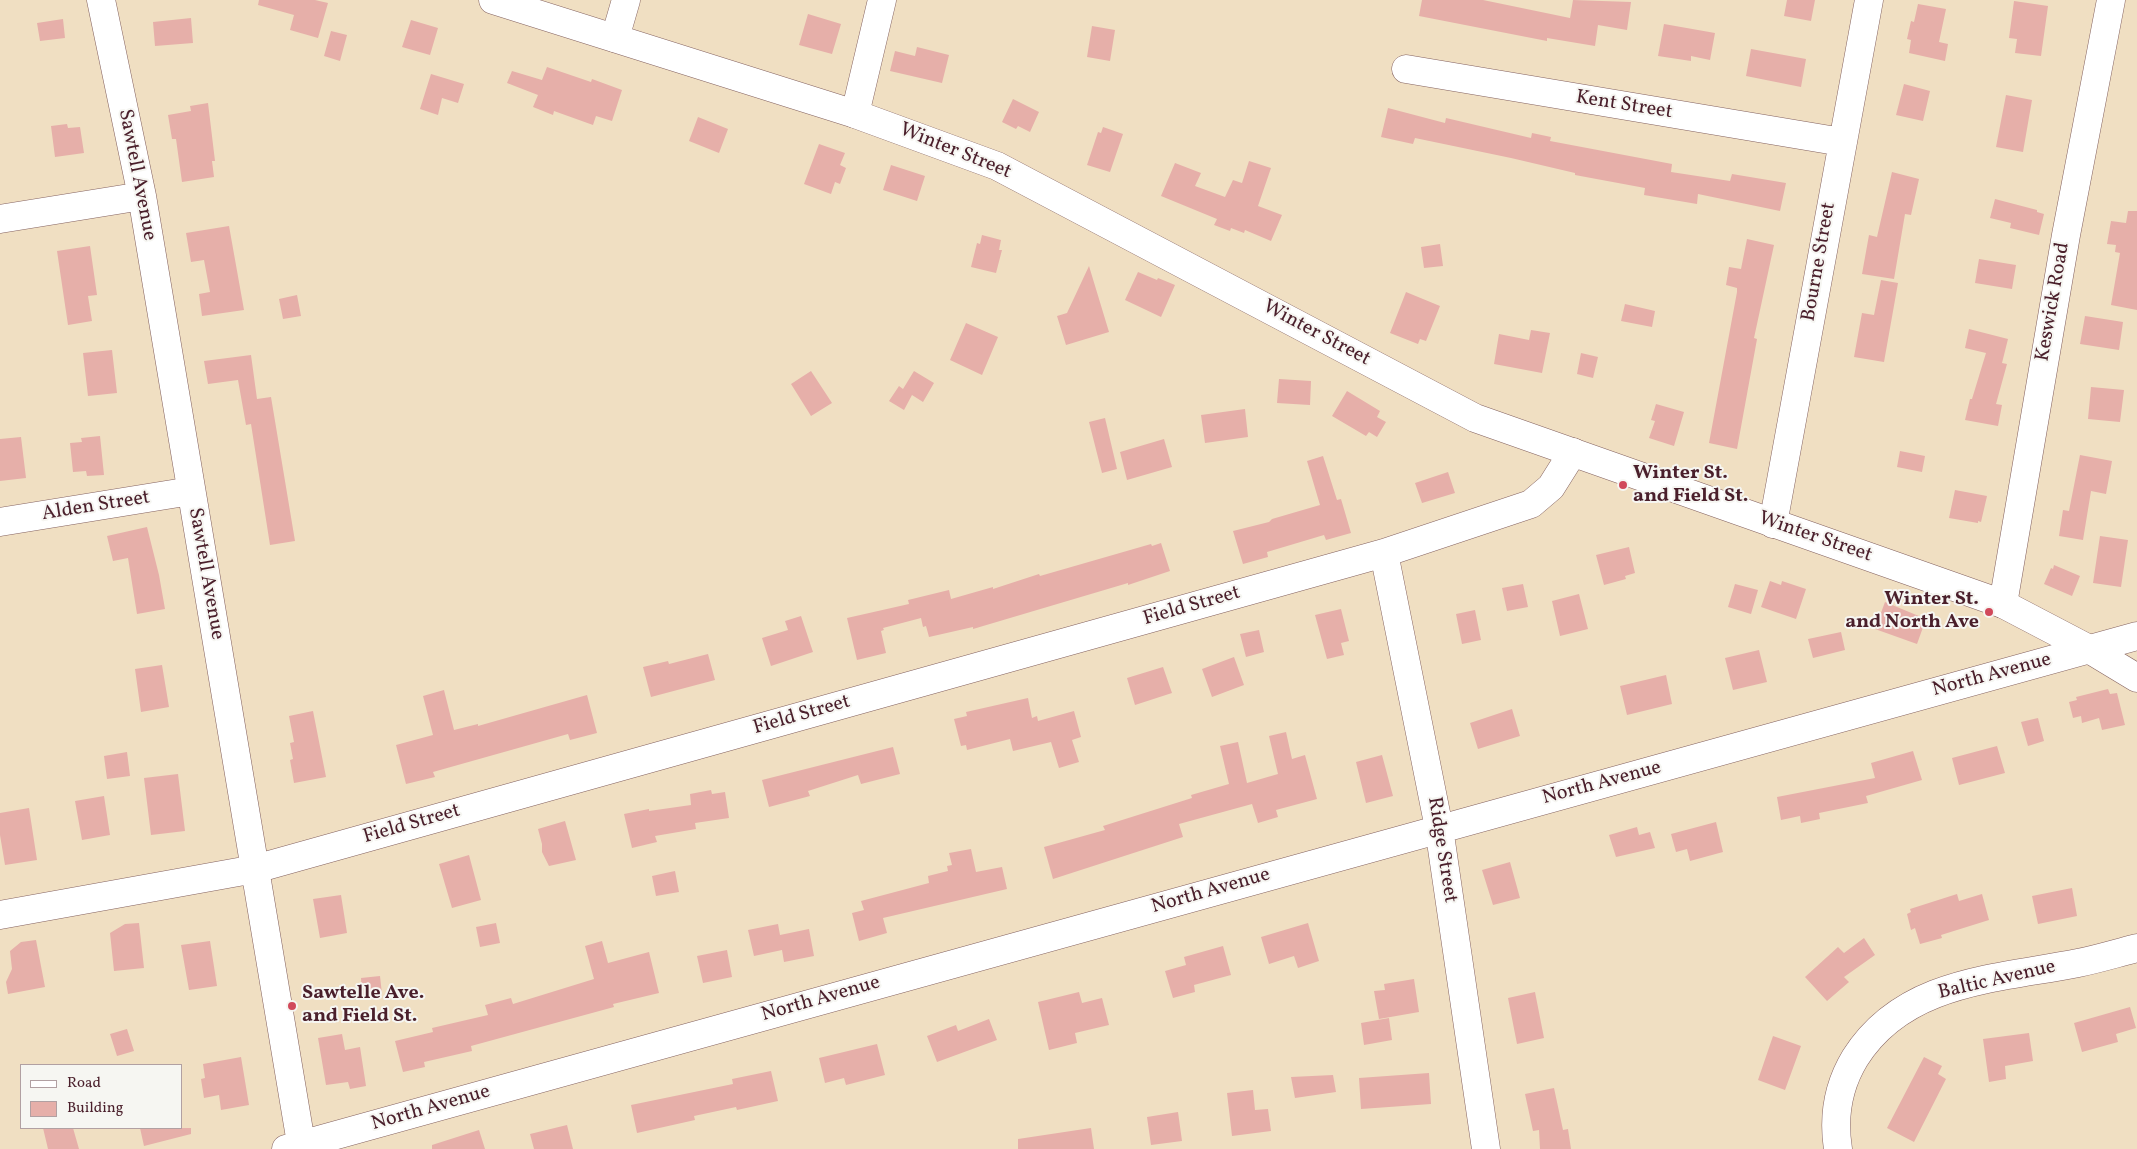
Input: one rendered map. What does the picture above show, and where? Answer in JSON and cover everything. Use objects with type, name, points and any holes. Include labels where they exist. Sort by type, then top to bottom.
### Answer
[{"type":"street","name":"Sawtell Avenue","points":[[101,0],[142,196],[255,869],[297,1148]]},
{"type":"street","name":"Winter Street","points":[[492,0],[855,114],[997,166],[1475,418],[2004,604],[2089,649],[2137,678]]},
{"type":"street","points":[[615,38],[626,0]]},
{"type":"street","points":[[855,114],[882,0]]},
{"type":"street","name":"Bourne Street","points":[[1773,524],[1868,0]]},
{"type":"street","name":"Keswick Road","points":[[2004,604],[2066,235],[2111,0]]},
{"type":"street","name":"Kent Street","points":[[1406,69],[1842,142]]},
{"type":"street","points":[[0,218],[142,196]]},
{"type":"street","name":"Field Street","points":[[0,915],[255,869],[1384,554],[1531,504],[1551,487],[1573,452]]},
{"type":"street","name":"Alden Street","points":[[0,522],[191,491]]},
{"type":"street","name":"Ridge Street","points":[[1384,554],[1439,828],[1480,1148]]},
{"type":"street","name":"North Avenue","points":[[297,1148],[1439,828],[2137,636]]},
{"type":"street","name":"Baltic Avenue","points":[[1838,1149],[1836,1108],[1846,1073],[1862,1046],[1882,1024],[1904,1008],[1936,993],[1965,984],[2080,963],[2137,948]]},
{"type":"building","points":[[259,0],[315,0],[328,3],[318,38],[290,30],[294,15],[258,5]]},
{"type":"building","points":[[1422,0],[1483,0],[1570,18],[1573,0],[1631,2],[1627,30],[1598,25],[1595,46],[1547,38],[1547,41],[1419,16]]},
{"type":"building","points":[[1787,0],[1815,0],[1811,21],[1784,16]]},
{"type":"building","points":[[2014,1],[2048,6],[2041,56],[2015,53],[2017,39],[2009,38]]},
{"type":"building","points":[[1918,4],[1946,9],[1939,42],[1948,44],[1945,61],[1909,53],[1911,40],[1907,39],[1911,21],[1914,22]]},
{"type":"building","points":[[808,14],[841,24],[832,54],[799,45]]},
{"type":"building","points":[[191,18],[193,43],[155,46],[153,22]]},
{"type":"building","points":[[63,19],[65,38],[40,41],[37,23]]},
{"type":"building","points":[[411,20],[438,28],[430,55],[402,47]]},
{"type":"building","points":[[1664,24],[1715,33],[1710,60],[1691,56],[1691,61],[1658,56]]},
{"type":"building","points":[[1092,26],[1115,30],[1110,61],[1087,57]]},
{"type":"building","points":[[331,31],[347,35],[340,61],[324,56]]},
{"type":"building","points":[[917,47],[949,55],[942,83],[890,71],[895,51],[915,56]]},
{"type":"building","points":[[1751,49],[1806,59],[1801,87],[1746,76]]},
{"type":"building","points":[[547,67],[591,82],[592,79],[622,90],[612,121],[596,116],[593,125],[554,111],[553,115],[533,107],[538,95],[507,83],[512,71],[542,80]]},
{"type":"building","points":[[431,74],[464,84],[458,103],[442,98],[438,115],[420,109]]},
{"type":"building","points":[[1904,84],[1930,91],[1923,121],[1896,115]]},
{"type":"building","points":[[2006,95],[2032,100],[2023,152],[1996,147]]},
{"type":"building","points":[[1013,99],[1039,112],[1030,132],[1018,126],[1016,129],[1002,122]]},
{"type":"building","points":[[208,103],[215,161],[212,161],[214,177],[182,182],[176,139],[172,139],[168,115],[191,111],[190,106]]},
{"type":"building","points":[[1388,108],[1445,123],[1446,118],[1531,138],[1532,133],[1551,137],[1550,141],[1672,164],[1671,172],[1730,181],[1732,174],[1786,183],[1780,211],[1698,194],[1697,204],[1644,195],[1645,188],[1575,175],[1575,173],[1511,158],[1415,138],[1413,144],[1381,137]]},
{"type":"building","points":[[698,117],[728,129],[719,153],[689,141]]},
{"type":"building","points":[[67,124],[68,128],[80,127],[84,153],[55,157],[51,126]]},
{"type":"building","points":[[1103,127],[1123,134],[1110,172],[1087,165],[1098,132],[1101,133]]},
{"type":"building","points":[[819,144],[845,153],[840,165],[846,168],[840,184],[835,182],[831,194],[804,184]]},
{"type":"building","points":[[1249,161],[1271,168],[1258,206],[1282,215],[1271,241],[1245,230],[1244,233],[1231,228],[1230,231],[1214,225],[1217,219],[1161,196],[1175,163],[1201,173],[1195,186],[1225,197],[1233,180],[1242,183]]},
{"type":"building","points":[[891,165],[925,176],[917,201],[883,190]]},
{"type":"building","points":[[1892,172],[1919,179],[1911,215],[1905,214],[1894,279],[1862,274],[1869,235],[1877,237]]},
{"type":"building","points":[[1995,199],[2037,210],[2037,212],[2044,214],[2039,235],[2010,228],[2011,223],[1990,218]]},
{"type":"building","points":[[2128,211],[2137,211],[2137,310],[2111,305],[2120,253],[2115,252],[2116,245],[2107,244],[2111,221],[2126,223]]},
{"type":"building","points":[[229,226],[244,310],[202,316],[199,294],[210,292],[204,260],[191,262],[186,233]]},
{"type":"building","points":[[982,235],[1001,240],[999,250],[1002,250],[996,273],[971,267],[977,243],[980,244]]},
{"type":"building","points":[[1747,239],[1774,245],[1754,338],[1757,339],[1737,449],[1709,443],[1737,292],[1737,288],[1726,285],[1729,267],[1741,269]]},
{"type":"building","points":[[1440,244],[1443,266],[1424,268],[1421,247]]},
{"type":"building","points":[[90,246],[97,295],[88,296],[92,321],[68,325],[57,251]]},
{"type":"building","points":[[1979,259],[2016,265],[2012,289],[1975,283]]},
{"type":"building","points":[[1089,266],[1109,332],[1066,345],[1057,316],[1067,313]]},
{"type":"building","points":[[1138,272],[1175,285],[1161,317],[1125,300]]},
{"type":"building","points":[[1881,280],[1898,283],[1884,362],[1854,357],[1862,313],[1874,315]]},
{"type":"building","points":[[1406,292],[1440,306],[1426,341],[1420,339],[1418,344],[1390,333]]},
{"type":"building","points":[[297,295],[301,316],[283,319],[279,299]]},
{"type":"building","points":[[1625,304],[1655,311],[1652,327],[1621,321]]},
{"type":"building","points":[[2085,316],[2123,322],[2119,350],[2080,344]]},
{"type":"building","points":[[966,323],[998,337],[982,375],[950,360]]},
{"type":"building","points":[[1969,329],[2008,339],[2002,363],[2007,364],[1996,404],[2002,405],[1998,426],[1965,420],[1970,399],[1972,399],[1986,353],[1965,348]]},
{"type":"building","points":[[1531,330],[1550,333],[1542,373],[1494,364],[1499,334],[1529,340]]},
{"type":"building","points":[[112,350],[117,393],[88,396],[83,353]]},
{"type":"building","points":[[1581,353],[1598,357],[1593,378],[1577,374]]},
{"type":"building","points":[[251,355],[257,399],[271,397],[295,541],[270,545],[251,424],[246,425],[238,380],[208,384],[204,361]]},
{"type":"building","points":[[811,371],[832,403],[811,416],[791,384]]},
{"type":"building","points":[[914,371],[934,383],[923,402],[912,395],[904,410],[889,401],[899,386],[903,389]]},
{"type":"building","points":[[1279,379],[1311,381],[1310,405],[1277,403]]},
{"type":"building","points":[[2091,387],[2124,390],[2120,422],[2088,419]]},
{"type":"building","points":[[1347,391],[1380,411],[1377,417],[1386,422],[1377,437],[1369,432],[1366,436],[1332,416]]},
{"type":"building","points":[[1656,404],[1684,412],[1674,446],[1649,438],[1655,421],[1651,420]]},
{"type":"building","points":[[1245,409],[1248,437],[1205,443],[1201,415]]},
{"type":"building","points":[[1105,418],[1117,469],[1102,473],[1089,422]]},
{"type":"building","points":[[100,436],[104,475],[87,476],[86,471],[73,472],[70,443],[82,442],[81,438]]},
{"type":"building","points":[[21,437],[26,478],[0,481],[0,439]]},
{"type":"building","points":[[1164,439],[1172,467],[1127,480],[1120,452]]},
{"type":"building","points":[[1900,451],[1925,456],[1922,472],[1897,467]]},
{"type":"building","points":[[2080,455],[2112,461],[2106,494],[2091,491],[2083,540],[2059,536],[2063,510],[2069,511]]},
{"type":"building","points":[[1323,456],[1337,500],[1341,499],[1351,533],[1326,540],[1324,535],[1267,552],[1268,557],[1243,564],[1233,531],[1269,522],[1272,519],[1320,505],[1307,461]]},
{"type":"building","points":[[1448,472],[1455,493],[1422,503],[1415,483]]},
{"type":"building","points":[[1955,490],[1987,496],[1981,522],[1949,518]]},
{"type":"building","points":[[147,527],[165,609],[137,614],[128,558],[113,561],[107,536]]},
{"type":"building","points":[[2100,536],[2128,540],[2121,587],[2093,583]]},
{"type":"building","points":[[1161,543],[1170,571],[1128,585],[1128,583],[973,629],[973,627],[929,637],[926,626],[923,627],[921,618],[883,628],[884,630],[881,631],[886,653],[857,660],[847,618],[909,604],[908,600],[949,590],[951,599],[993,587],[993,589],[1039,574],[1040,576],[1151,544],[1152,546]]},
{"type":"building","points":[[1629,547],[1635,573],[1625,576],[1626,579],[1604,585],[1596,555]]},
{"type":"building","points":[[2054,565],[2080,576],[2072,596],[2044,584]]},
{"type":"building","points":[[1770,581],[1781,585],[1782,581],[1806,589],[1796,619],[1761,607]]},
{"type":"building","points":[[1523,584],[1528,607],[1507,611],[1502,588]]},
{"type":"building","points":[[1735,584],[1758,590],[1751,614],[1728,607]]},
{"type":"building","points":[[1579,594],[1588,629],[1560,636],[1552,601]]},
{"type":"building","points":[[1885,602],[1926,619],[1917,644],[1875,629]]},
{"type":"building","points":[[1341,609],[1349,641],[1341,643],[1344,655],[1327,659],[1315,615]]},
{"type":"building","points":[[1475,610],[1481,640],[1462,644],[1456,614]]},
{"type":"building","points":[[801,616],[813,652],[771,666],[762,638],[788,630],[785,621]]},
{"type":"building","points":[[1259,630],[1264,652],[1246,657],[1240,634]]},
{"type":"building","points":[[1841,632],[1845,650],[1813,658],[1808,639]]},
{"type":"building","points":[[1759,650],[1767,682],[1733,690],[1725,658]]},
{"type":"building","points":[[708,654],[715,680],[651,697],[643,667],[668,661],[669,664]]},
{"type":"building","points":[[1234,657],[1244,685],[1212,697],[1202,669]]},
{"type":"building","points":[[162,665],[169,707],[141,712],[135,669]]},
{"type":"building","points":[[1163,667],[1172,693],[1135,705],[1127,678]]},
{"type":"building","points":[[1666,675],[1672,704],[1627,715],[1620,686]]},
{"type":"building","points":[[2108,689],[2110,694],[2117,693],[2125,725],[2102,730],[2099,718],[2082,723],[2081,716],[2073,718],[2069,702],[2077,700],[2076,697]]},
{"type":"building","points":[[444,690],[454,730],[478,724],[478,726],[587,695],[597,733],[570,740],[568,734],[433,772],[435,777],[406,784],[396,745],[433,735],[423,696]]},
{"type":"building","points":[[1028,698],[1032,718],[1037,716],[1038,721],[1074,711],[1081,737],[1072,740],[1079,762],[1059,768],[1051,742],[1013,751],[1010,739],[967,750],[966,745],[961,746],[954,719],[967,716],[966,712]]},
{"type":"building","points":[[1512,709],[1520,736],[1478,749],[1470,723]]},
{"type":"building","points":[[313,711],[326,777],[294,783],[290,760],[293,759],[290,743],[294,742],[289,716]]},
{"type":"building","points":[[2038,718],[2044,741],[2028,746],[2021,722]]},
{"type":"building","points":[[1286,732],[1292,759],[1305,755],[1317,799],[1276,810],[1278,817],[1258,823],[1252,804],[1179,824],[1183,837],[1053,879],[1044,847],[1105,830],[1103,826],[1192,798],[1191,795],[1229,784],[1220,746],[1238,742],[1247,783],[1278,774],[1269,736]]},
{"type":"building","points":[[1997,746],[2005,773],[1959,785],[1952,758]]},
{"type":"building","points":[[893,747],[900,774],[861,784],[858,775],[808,791],[810,796],[769,807],[762,780]]},
{"type":"building","points":[[1913,751],[1922,780],[1866,796],[1868,803],[1819,813],[1820,819],[1801,823],[1800,816],[1781,820],[1777,797],[1875,778],[1871,763]]},
{"type":"building","points":[[127,752],[130,776],[107,779],[104,756]]},
{"type":"building","points":[[1382,755],[1393,796],[1366,803],[1356,762]]},
{"type":"building","points":[[178,774],[185,831],[151,835],[144,778]]},
{"type":"building","points":[[711,790],[712,794],[725,792],[729,818],[695,823],[696,829],[655,836],[657,842],[632,848],[624,814],[649,809],[649,811],[691,805],[690,794]]},
{"type":"building","points":[[104,796],[110,835],[82,840],[75,801]]},
{"type":"building","points":[[29,808],[37,860],[5,865],[0,835],[0,813]]},
{"type":"building","points":[[565,821],[576,860],[549,866],[542,852],[538,829]]},
{"type":"building","points":[[1716,822],[1723,852],[1690,861],[1687,849],[1676,852],[1671,834]]},
{"type":"building","points":[[1637,827],[1639,835],[1650,832],[1655,848],[1616,857],[1609,835]]},
{"type":"building","points":[[971,849],[976,872],[1002,867],[1007,889],[883,918],[887,933],[859,941],[852,913],[864,910],[861,901],[929,883],[928,876],[948,871],[947,866],[952,865],[949,853]]},
{"type":"building","points":[[469,855],[481,900],[452,908],[439,864]]},
{"type":"building","points":[[1510,862],[1520,898],[1493,905],[1482,870]]},
{"type":"building","points":[[675,871],[679,892],[656,896],[652,876]]},
{"type":"building","points":[[2072,888],[2077,916],[2038,924],[2032,896]]},
{"type":"building","points":[[1957,894],[1959,901],[1982,894],[1989,920],[1941,935],[1942,938],[1920,944],[1915,928],[1911,930],[1907,914],[1911,912],[1910,909]]},
{"type":"building","points":[[341,895],[347,933],[320,938],[313,899]]},
{"type":"building","points":[[139,923],[144,968],[114,971],[110,933],[125,924]]},
{"type":"building","points":[[496,923],[500,943],[480,947],[476,927]]},
{"type":"building","points":[[1308,923],[1319,961],[1298,968],[1294,956],[1269,964],[1261,937]]},
{"type":"building","points":[[778,924],[780,935],[809,929],[814,956],[784,962],[782,950],[754,956],[748,930]]},
{"type":"building","points":[[1864,938],[1875,955],[1844,977],[1849,982],[1827,1001],[1805,977],[1838,947],[1844,953]]},
{"type":"building","points":[[36,940],[45,987],[8,994],[6,982],[12,969],[10,951],[21,942]]},
{"type":"building","points":[[210,941],[217,986],[189,990],[181,945]]},
{"type":"building","points":[[602,941],[608,963],[649,952],[659,993],[613,1004],[614,1007],[471,1046],[472,1051],[424,1062],[425,1067],[403,1072],[395,1041],[433,1032],[432,1028],[488,1015],[485,1005],[511,998],[513,1004],[594,979],[585,946]]},
{"type":"building","points":[[1223,946],[1231,975],[1194,985],[1195,992],[1173,998],[1165,971],[1186,965],[1184,957]]},
{"type":"building","points":[[727,950],[732,977],[703,983],[697,956]]},
{"type":"building","points":[[380,976],[382,994],[362,996],[361,978]]},
{"type":"building","points":[[1414,979],[1419,1012],[1379,1019],[1374,991],[1385,990],[1384,984]]},
{"type":"building","points":[[1079,992],[1082,1003],[1102,998],[1109,1025],[1075,1033],[1077,1043],[1049,1050],[1038,1002]]},
{"type":"building","points":[[1535,992],[1544,1038],[1517,1044],[1508,998]]},
{"type":"building","points":[[2130,1007],[2136,1028],[2116,1034],[2118,1042],[2082,1052],[2074,1023]]},
{"type":"building","points":[[1389,1018],[1392,1040],[1364,1045],[1361,1023]]},
{"type":"building","points":[[989,1019],[997,1040],[937,1062],[927,1036],[956,1025],[958,1031]]},
{"type":"building","points":[[127,1029],[134,1051],[117,1056],[110,1034]]},
{"type":"building","points":[[2029,1033],[2033,1061],[2005,1066],[2006,1079],[1989,1082],[1983,1039]]},
{"type":"building","points":[[342,1034],[345,1050],[360,1047],[366,1086],[350,1089],[348,1082],[326,1085],[318,1038]]},
{"type":"building","points":[[1773,1036],[1801,1046],[1785,1090],[1758,1080]]},
{"type":"building","points":[[877,1044],[885,1075],[846,1085],[844,1078],[825,1083],[819,1058]]},
{"type":"building","points":[[241,1057],[249,1105],[221,1110],[219,1095],[204,1098],[201,1079],[205,1078],[203,1064]]},
{"type":"building","points":[[1924,1057],[1942,1066],[1938,1074],[1946,1079],[1914,1142],[1887,1128]]},
{"type":"building","points":[[771,1071],[778,1101],[737,1110],[736,1107],[694,1116],[695,1120],[637,1133],[631,1105],[733,1084],[732,1079]]},
{"type":"building","points":[[1429,1073],[1431,1104],[1361,1109],[1359,1078]]},
{"type":"building","points":[[1333,1075],[1336,1092],[1295,1098],[1291,1077]]},
{"type":"building","points":[[1554,1088],[1563,1130],[1568,1129],[1571,1149],[1540,1149],[1539,1130],[1533,1131],[1525,1094]]},
{"type":"building","points":[[1253,1090],[1255,1110],[1268,1109],[1271,1131],[1232,1136],[1227,1093]]},
{"type":"building","points":[[1178,1112],[1182,1141],[1151,1145],[1147,1117]]},
{"type":"building","points":[[567,1125],[573,1149],[534,1149],[530,1134]]},
{"type":"building","points":[[191,1128],[191,1134],[144,1146],[140,1129]]},
{"type":"building","points":[[1091,1128],[1094,1149],[1018,1149],[1018,1139]]},
{"type":"building","points":[[43,1129],[73,1129],[79,1149],[48,1149]]},
{"type":"building","points":[[479,1130],[485,1149],[432,1149],[432,1145]]},
{"type":"place","name":"Winter St. and Field St.","points":[[1623,485]]},
{"type":"place","name":"Winter St. and North Ave","points":[[1989,612]]},
{"type":"place","name":"Sawtelle Ave. and Field St.","points":[[292,1006]]}]
